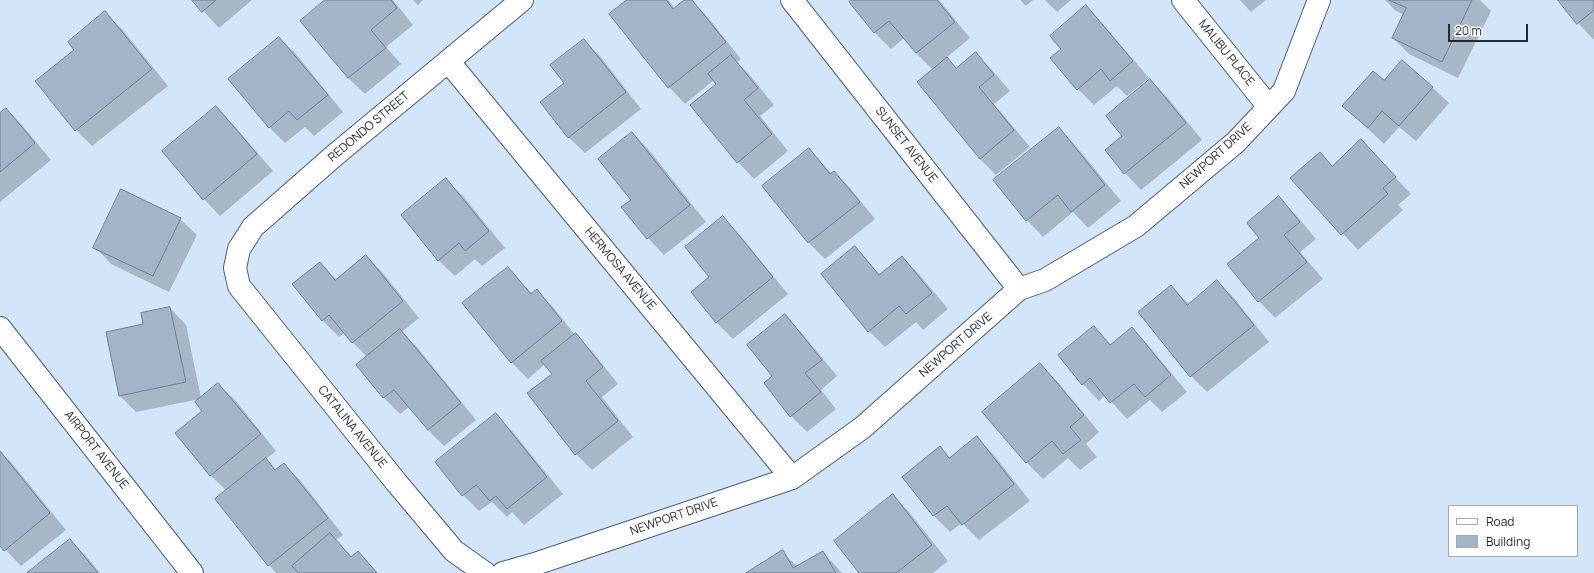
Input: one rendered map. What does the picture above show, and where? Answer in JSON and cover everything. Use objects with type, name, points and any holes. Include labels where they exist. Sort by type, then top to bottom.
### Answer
[{"type":"street","name":"REDONDO STREET","points":[[235,268],[239,249],[253,227],[335,155],[522,0]]},
{"type":"street","name":"SUNSET AVENUE","points":[[792,0],[1019,289]]},
{"type":"street","name":"MALIBU PLACE","points":[[1184,0],[1269,107]]},
{"type":"street","name":"NEWPORT DRIVE","points":[[503,573],[538,563],[792,478],[862,428],[1019,289],[1045,280],[1136,226],[1236,142],[1284,91],[1319,0]]},
{"type":"street","name":"HERMOSA AVENUE","points":[[448,61],[792,478]]},
{"type":"street","name":"CATALINA AVENUE","points":[[235,268],[239,286],[396,482],[454,551],[485,573]]},
{"type":"street","name":"AIRPORT AVENUE","points":[[0,328],[192,573]]},
{"type":"building","points":[[192,0],[216,0],[202,12]]},
{"type":"building","points":[[325,0],[391,0],[397,8],[371,30],[386,48],[348,78],[300,21]]},
{"type":"building","points":[[627,0],[666,0],[673,9],[684,0],[692,0],[726,42],[668,88],[609,14]]},
{"type":"building","points":[[851,0],[937,0],[955,22],[916,53],[889,21],[874,33],[849,2]]},
{"type":"building","points":[[1389,0],[1472,0],[1442,62],[1392,38],[1406,8]]},
{"type":"building","points":[[1558,0],[1594,0],[1594,10],[1577,24]]},
{"type":"building","points":[[1086,5],[1133,61],[1110,81],[1101,69],[1077,90],[1050,58],[1061,49],[1050,36]]},
{"type":"building","points":[[105,11],[152,69],[75,131],[35,81],[74,50],[68,42]]},
{"type":"building","points":[[279,37],[328,95],[297,120],[289,111],[269,128],[228,79]]},
{"type":"building","points":[[584,39],[626,92],[568,138],[540,102],[564,83],[550,65]]},
{"type":"building","points":[[976,52],[994,75],[979,87],[1014,130],[980,159],[917,82],[947,57],[956,68]]},
{"type":"building","points":[[731,55],[758,88],[744,100],[772,134],[737,163],[690,105],[716,84],[708,74]]},
{"type":"building","points":[[1402,60],[1433,87],[1399,126],[1382,111],[1368,128],[1342,106],[1373,71],[1384,80]]},
{"type":"building","points":[[1150,79],[1186,123],[1124,174],[1105,150],[1122,136],[1106,116]]},
{"type":"building","points":[[216,106],[257,154],[203,200],[162,151]]},
{"type":"building","points":[[6,108],[35,143],[0,172],[0,113]]},
{"type":"building","points":[[1059,127],[1105,185],[1071,212],[1058,195],[1026,221],[993,180]]},
{"type":"building","points":[[632,132],[690,205],[647,239],[621,207],[631,200],[598,159]]},
{"type":"building","points":[[1361,139],[1396,177],[1383,188],[1388,194],[1341,235],[1290,178],[1320,152],[1332,166]]},
{"type":"building","points":[[809,148],[830,174],[834,171],[860,202],[808,243],[762,186]]},
{"type":"building","points":[[446,178],[489,231],[465,251],[459,243],[438,261],[401,215]]},
{"type":"building","points":[[121,189],[181,218],[153,276],[93,248]]},
{"type":"building","points":[[1279,196],[1300,222],[1284,235],[1307,262],[1258,302],[1227,264],[1259,238],[1247,223]]},
{"type":"building","points":[[723,216],[773,277],[716,323],[691,292],[709,277],[685,247]]},
{"type":"building","points":[[855,246],[879,275],[902,256],[932,293],[906,314],[899,306],[868,332],[821,274]]},
{"type":"building","points":[[366,255],[403,301],[352,343],[329,315],[322,321],[292,284],[320,262],[335,280]]},
{"type":"building","points":[[508,267],[531,294],[537,289],[562,321],[511,363],[462,303]]},
{"type":"building","points":[[1217,280],[1254,325],[1190,377],[1138,312],[1171,285],[1187,305]]},
{"type":"building","points":[[170,307],[186,382],[119,396],[106,332],[143,324],[141,313]]},
{"type":"building","points":[[785,314],[822,360],[805,373],[821,392],[790,417],[764,383],[772,376],[747,345]]},
{"type":"building","points":[[1094,326],[1110,345],[1132,327],[1171,375],[1145,397],[1134,384],[1110,403],[1090,378],[1082,385],[1058,355]]},
{"type":"building","points":[[400,329],[461,403],[428,430],[394,390],[383,398],[356,365]]},
{"type":"building","points":[[576,333],[603,367],[586,381],[618,421],[575,455],[527,393],[552,374],[541,361]]},
{"type":"building","points":[[1040,363],[1084,415],[1070,427],[1081,440],[1063,454],[1052,441],[1026,463],[982,412]]},
{"type":"building","points":[[218,383],[261,434],[210,476],[175,433],[202,411],[195,402]]},
{"type":"building","points":[[496,413],[547,477],[507,509],[496,496],[490,501],[476,485],[462,496],[435,462]]},
{"type":"building","points":[[977,436],[1014,484],[962,525],[947,506],[933,516],[902,477],[940,446],[949,458]]},
{"type":"building","points":[[0,451],[50,513],[4,551],[0,546]]},
{"type":"building","points":[[266,458],[275,470],[284,463],[328,518],[268,566],[215,499]]},
{"type":"building","points":[[893,494],[932,545],[896,573],[859,573],[834,541]]},
{"type":"building","points":[[330,533],[351,557],[358,551],[377,573],[298,573],[292,566]]},
{"type":"building","points":[[70,539],[98,573],[27,573]]},
{"type":"building","points":[[783,550],[793,568],[823,551],[836,573],[746,573]]}]
